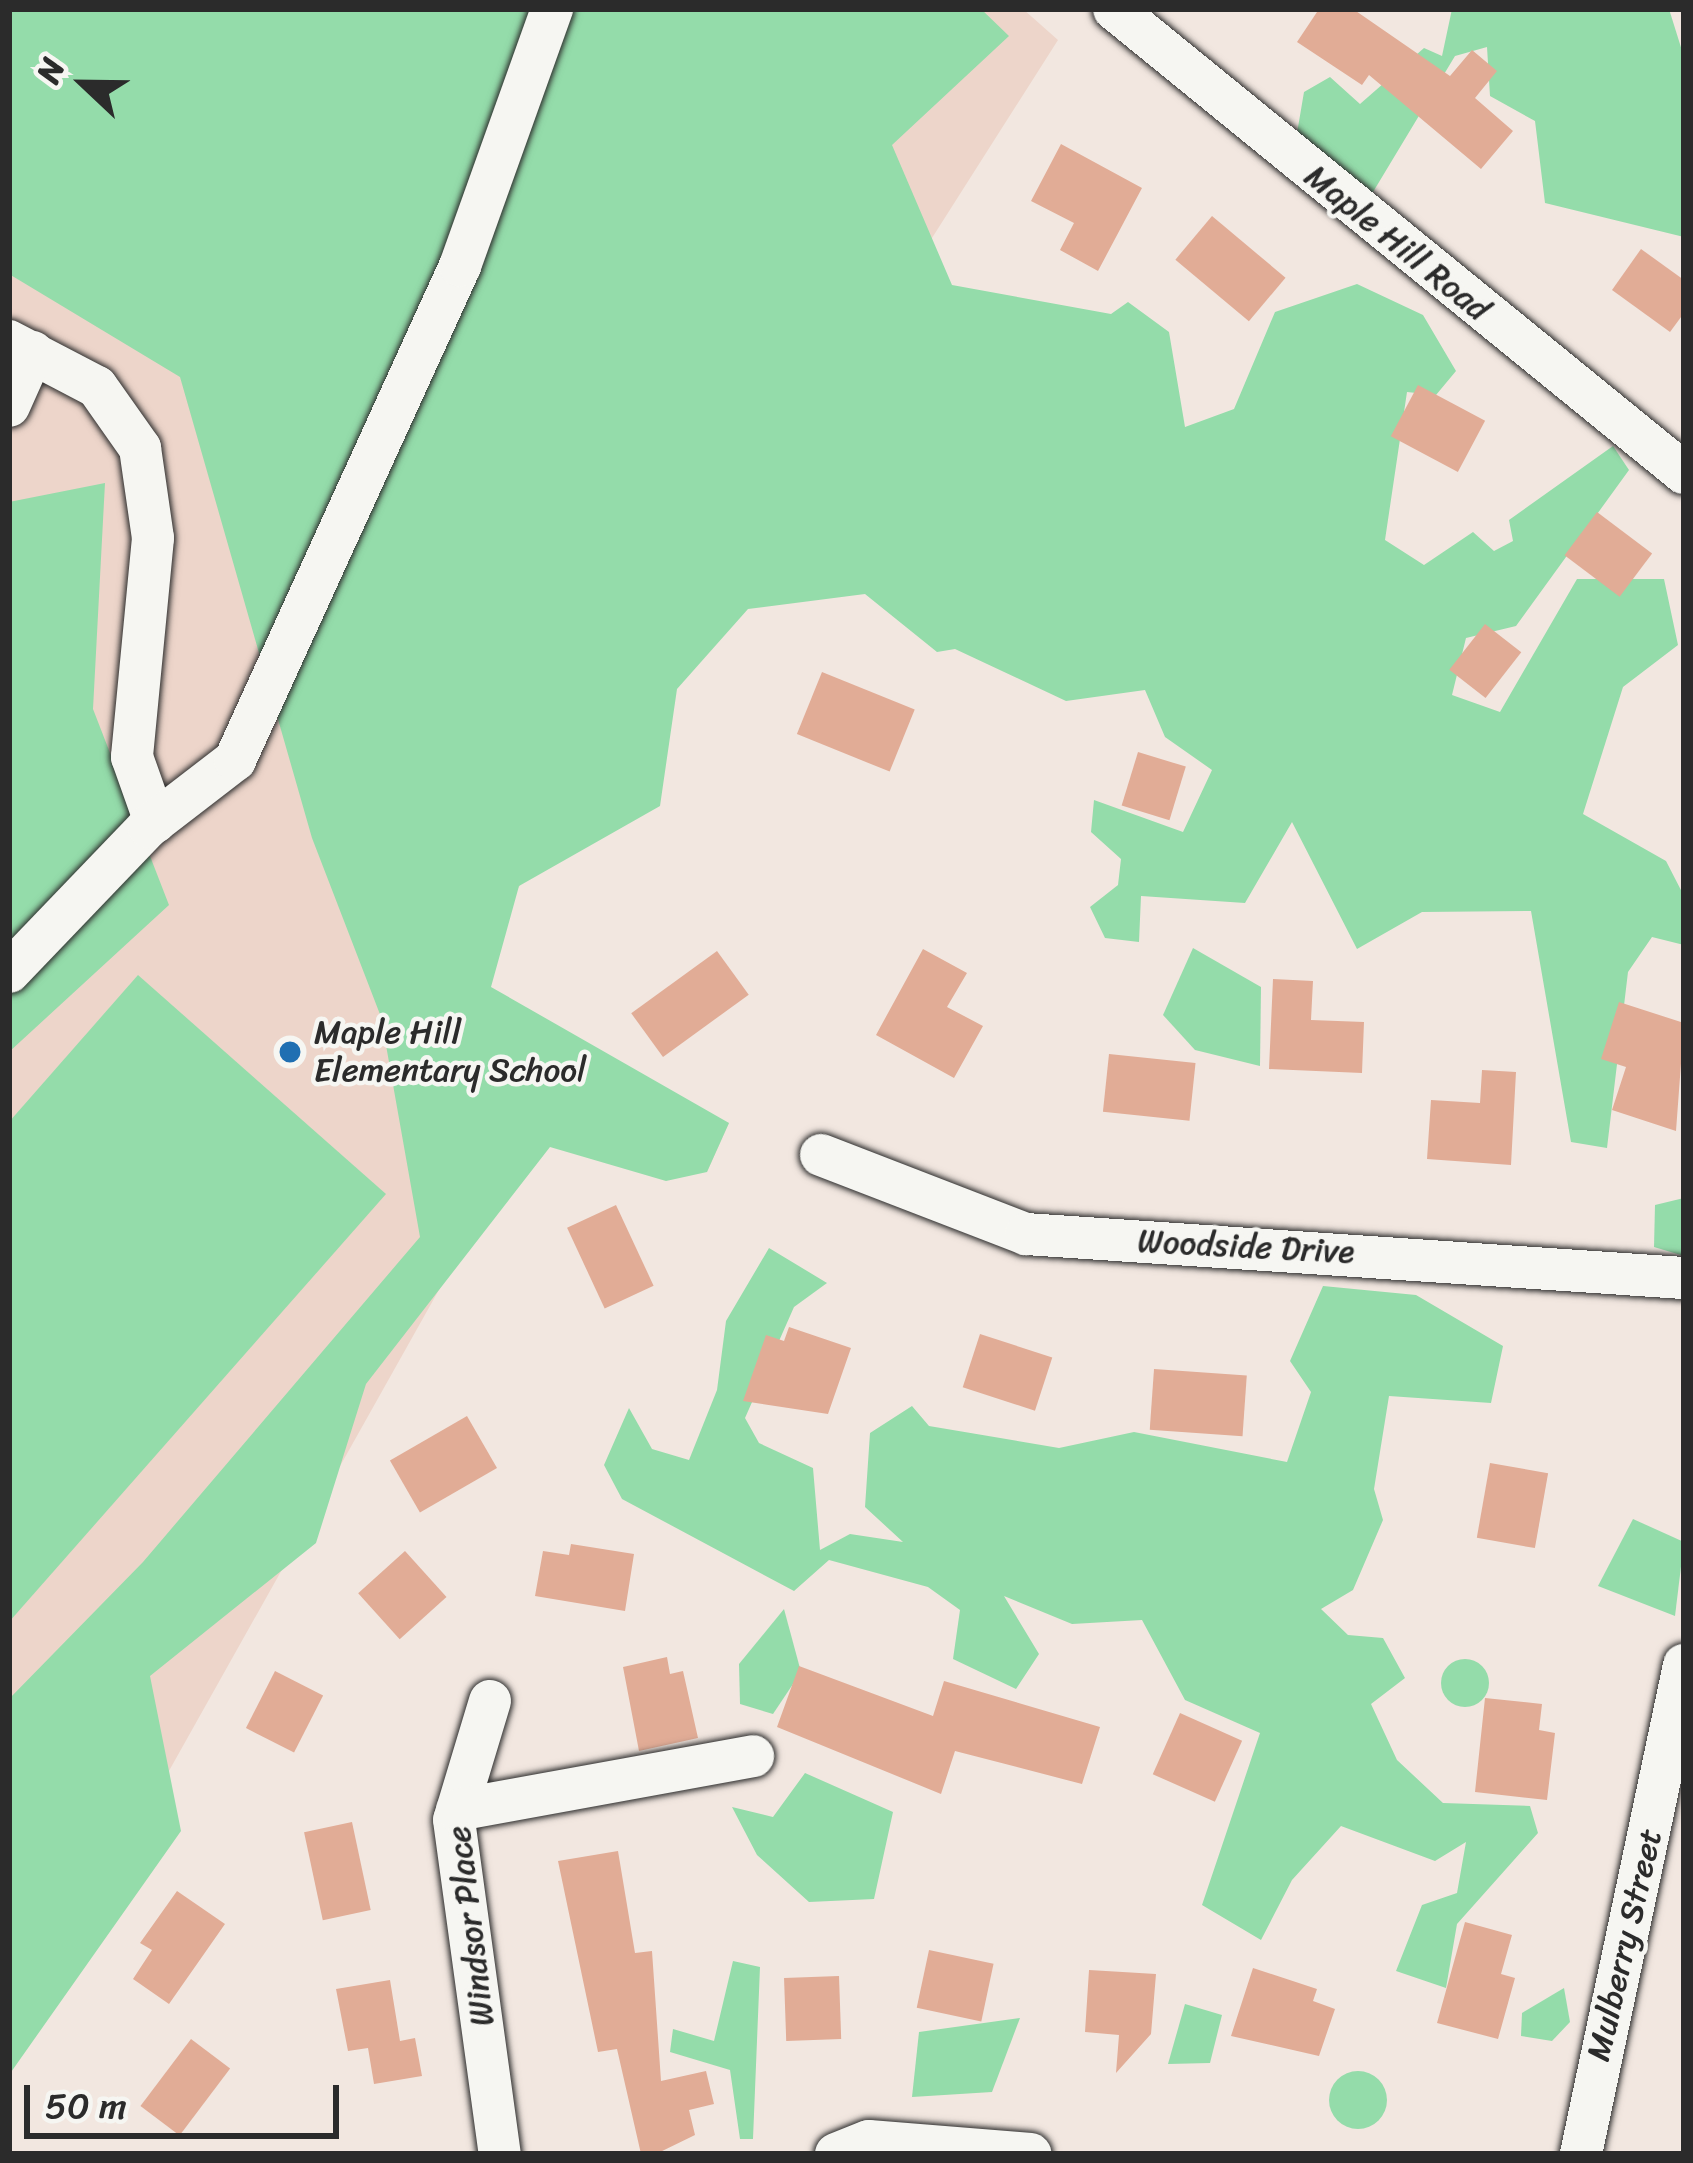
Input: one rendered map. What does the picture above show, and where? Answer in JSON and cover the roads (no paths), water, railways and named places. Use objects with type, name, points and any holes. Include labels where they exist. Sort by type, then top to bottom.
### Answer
[{"type":"street","points":[[9,972],[155,821],[235,760],[460,266],[552,9]]},
{"type":"street","name":"Maple Hill Road","points":[[1114,9],[1684,473]]},
{"type":"street","points":[[9,406],[21,346],[97,387],[140,448],[153,538],[132,757],[155,821]]},
{"type":"street","name":"Woodside Drive","points":[[821,1156],[1026,1234],[1684,1278]]},
{"type":"street","name":"Mulberry Street","points":[[1581,2154],[1684,1665]]},
{"type":"street","name":"Windsor Place","points":[[490,1701],[457,1810],[500,2154]]},
{"type":"street","points":[[457,1810],[753,1756]]},
{"type":"street","points":[[836,2154],[869,2141],[1030,2154]]},
{"type":"place","name":"Maple Hill Elementary School","points":[[290,1052]]}]
